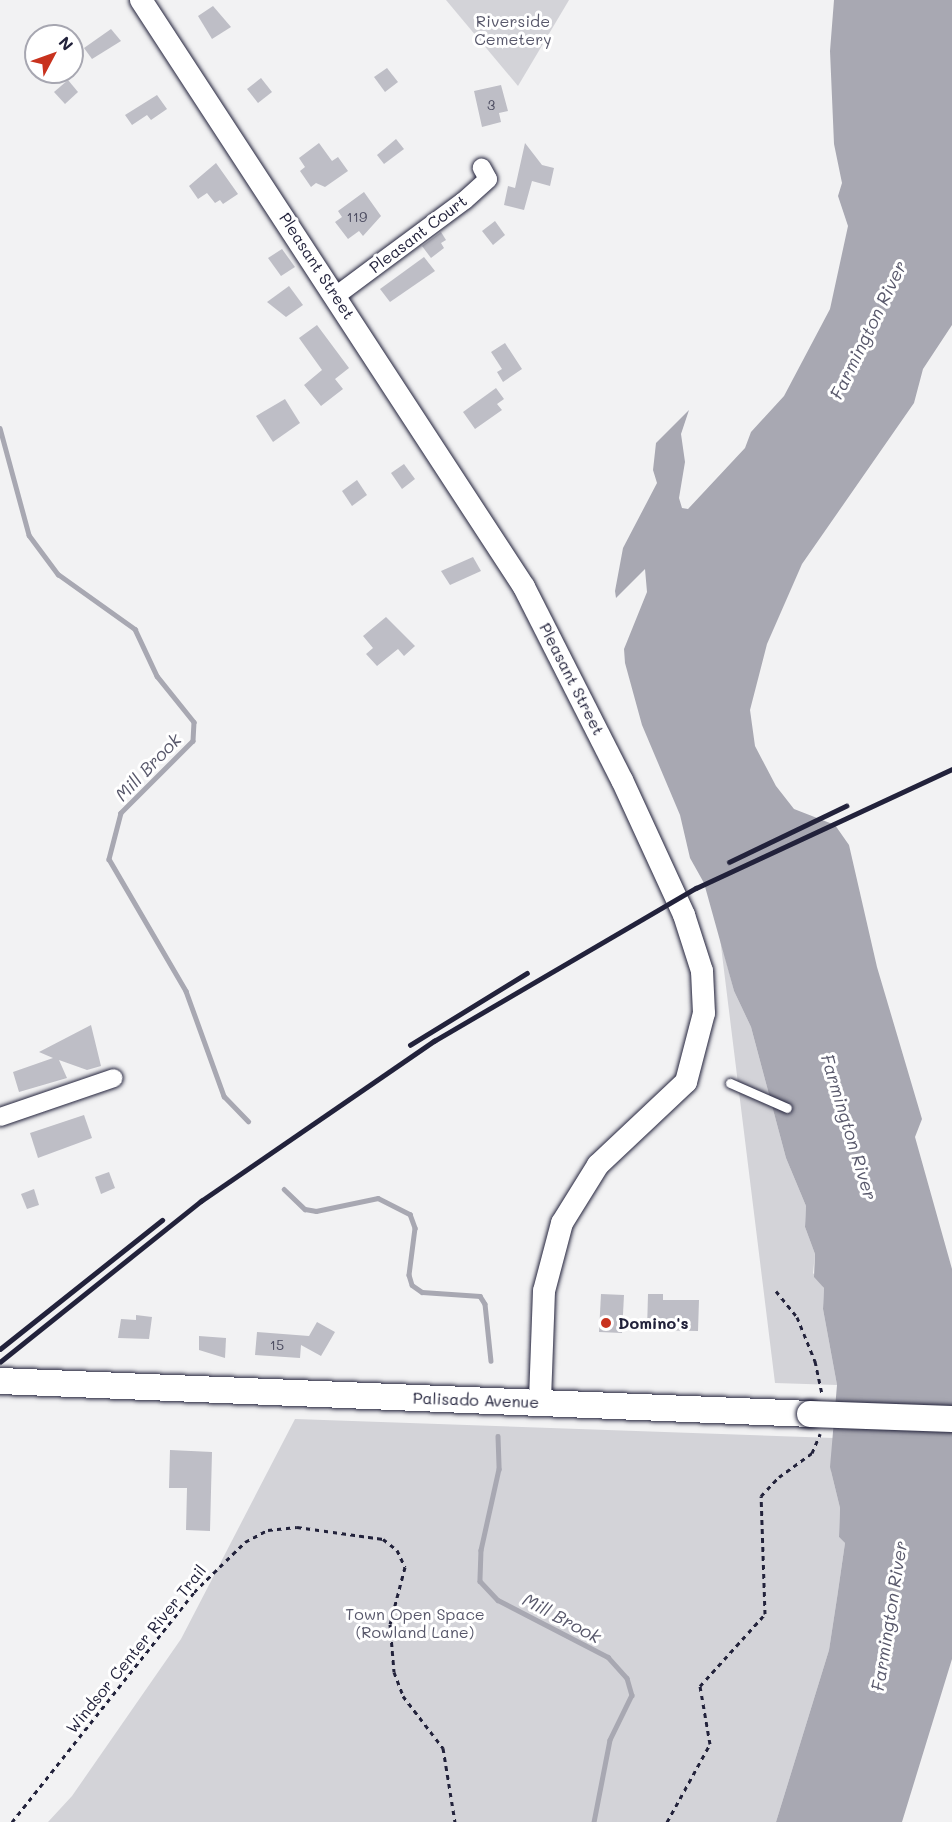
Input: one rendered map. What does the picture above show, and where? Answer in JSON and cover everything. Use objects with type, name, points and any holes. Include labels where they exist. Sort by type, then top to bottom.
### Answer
[{"type":"main road","name":"Palisado Avenue","points":[[0,1381],[952,1419]]},
{"type":"street","name":"Pleasant Street","points":[[141,0],[337,296],[524,587],[622,780],[684,915],[702,971],[704,1013],[686,1082],[598,1165],[562,1223],[544,1291],[540,1402]]},
{"type":"street","name":"Pleasant Court","points":[[337,296],[465,200],[488,179],[482,168]]},
{"type":"street","points":[[0,1117],[114,1078]]},
{"type":"lane","points":[[730,1083],[787,1108]]},
{"type":"path","points":[[667,1822],[710,1744],[700,1686],[765,1614],[761,1496],[778,1477],[812,1453],[818,1414],[816,1361],[797,1317],[776,1291]]},
{"type":"path","name":"Windsor Center River Trail","points":[[12,1822],[194,1592],[245,1542],[268,1530],[297,1527],[383,1539],[401,1558],[403,1582],[390,1624],[394,1672],[403,1696],[443,1749],[455,1822]]},
{"type":"green space","name":"Riverside Cemetery","points":[[446,0],[569,0],[518,86]]},
{"type":"green space","points":[[720,938],[734,991],[751,1027],[786,1158],[806,1206],[805,1227],[815,1254],[813,1273],[824,1288],[823,1309],[837,1385],[775,1383]]},
{"type":"green space","name":"Town Open Space (Rowland Lane)","points":[[295,1419],[834,1438],[831,1471],[840,1508],[839,1537],[845,1543],[837,1598],[829,1650],[776,1822],[48,1822],[72,1796],[181,1639]]},
{"type":"water","name":"Farmington River","points":[[834,0],[952,0],[952,325],[923,369],[914,403],[802,564],[767,644],[750,710],[755,746],[776,786],[794,809],[835,825],[849,845],[877,967],[922,1119],[915,1137],[952,1269],[952,1659],[902,1822],[776,1822],[829,1650],[845,1543],[839,1537],[840,1508],[830,1467],[837,1385],[823,1309],[824,1288],[814,1277],[815,1254],[805,1227],[806,1206],[786,1158],[751,1027],[734,991],[704,883],[690,858],[680,815],[642,725],[625,663],[624,649],[647,592],[645,569],[616,598],[615,591],[623,548],[657,483],[653,470],[656,443],[689,410],[681,434],[685,462],[679,498],[682,508],[688,509],[745,448],[751,432],[784,396],[830,309],[848,226],[838,196],[842,183],[834,144],[830,51]]},
{"type":"building","points":[[213,6],[231,27],[212,39],[198,16]]},
{"type":"building","points":[[111,29],[121,41],[92,59],[84,48]]},
{"type":"building","points":[[387,68],[398,82],[385,92],[374,77]]},
{"type":"building","points":[[261,78],[272,92],[258,103],[247,89]]},
{"type":"building","points":[[63,84],[71,84],[78,92],[65,104],[54,92]]},
{"type":"building","points":[[501,85],[508,111],[499,113],[501,122],[482,127],[474,91]]},
{"type":"building","points":[[157,95],[167,109],[151,120],[147,115],[132,125],[125,115]]},
{"type":"building","points":[[396,139],[404,149],[384,164],[377,155]]},
{"type":"building","points":[[319,143],[332,161],[338,157],[348,171],[325,187],[316,183],[311,187],[300,171],[305,167],[299,158]]},
{"type":"building","points":[[525,143],[542,165],[554,168],[550,186],[532,181],[524,210],[504,205],[508,186],[515,188]]},
{"type":"building","points":[[216,163],[238,194],[223,204],[220,200],[215,203],[207,193],[198,199],[189,186]]},
{"type":"building","points":[[364,192],[381,216],[363,236],[359,231],[348,239],[335,222],[342,217],[338,211]]},
{"type":"building","points":[[495,221],[505,235],[493,245],[482,231]]},
{"type":"building","points":[[441,232],[446,240],[441,243],[444,248],[431,258],[422,246]]},
{"type":"building","points":[[282,249],[295,267],[281,276],[268,258]]},
{"type":"building","points":[[424,257],[435,271],[390,302],[380,289]]},
{"type":"building","points":[[289,286],[303,305],[286,317],[267,302]]},
{"type":"building","points":[[317,325],[349,368],[335,379],[343,389],[321,406],[304,385],[322,370],[299,338]]},
{"type":"building","points":[[505,343],[522,369],[503,382],[497,372],[502,369],[491,352]]},
{"type":"building","points":[[496,388],[504,399],[497,404],[502,410],[475,429],[463,412]]},
{"type":"building","points":[[285,399],[300,423],[273,442],[256,416]]},
{"type":"building","points":[[404,464],[415,479],[402,489],[391,473]]},
{"type":"building","points":[[357,480],[367,495],[352,506],[342,491]]},
{"type":"building","points":[[473,557],[481,571],[450,585],[441,571]]},
{"type":"building","points":[[386,617],[415,646],[404,656],[398,649],[377,666],[366,654],[373,648],[363,636]]},
{"type":"building","points":[[91,1025],[101,1066],[87,1070],[59,1060],[67,1078],[19,1092],[13,1072],[53,1058],[39,1052]]},
{"type":"building","points":[[84,1115],[92,1138],[38,1158],[30,1133]]},
{"type":"building","points":[[109,1172],[115,1188],[101,1194],[95,1177]]},
{"type":"building","points":[[34,1189],[39,1205],[27,1209],[21,1194]]},
{"type":"building","points":[[601,1294],[624,1295],[622,1333],[599,1332]]},
{"type":"building","points":[[648,1294],[663,1294],[663,1300],[699,1300],[698,1331],[647,1330]]},
{"type":"building","points":[[136,1315],[152,1317],[149,1339],[118,1338],[121,1319],[136,1320]]},
{"type":"building","points":[[317,1322],[335,1332],[321,1356],[301,1345],[300,1358],[255,1355],[257,1332],[309,1336]]},
{"type":"building","points":[[199,1336],[226,1338],[225,1358],[199,1350]]},
{"type":"building","points":[[170,1450],[212,1452],[210,1531],[186,1530],[187,1488],[169,1488]]},
{"type":"waterway","name":"Mill Brook","points":[[0,428],[29,535],[58,574],[135,629],[157,676],[194,722],[193,741],[121,813],[109,859],[186,991],[224,1096],[248,1121]]},
{"type":"waterway","name":"Mill Brook","points":[[284,1189],[305,1209],[316,1211],[378,1198],[410,1214],[415,1228],[409,1275],[412,1285],[422,1292],[480,1296],[485,1304],[491,1361]]},
{"type":"waterway","name":"Mill Brook","points":[[498,1436],[499,1469],[481,1550],[480,1581],[498,1600],[608,1657],[627,1678],[632,1695],[610,1740],[594,1822]]},
{"type":"railway","points":[[0,1362],[201,1201],[434,1041],[696,888],[952,769]]},
{"type":"railway","points":[[729,862],[846,806]]},
{"type":"railway","points":[[410,1045],[527,973]]},
{"type":"railway","points":[[0,1349],[162,1220]]},
{"type":"place","name":"Domino's","points":[[606,1323]]}]
